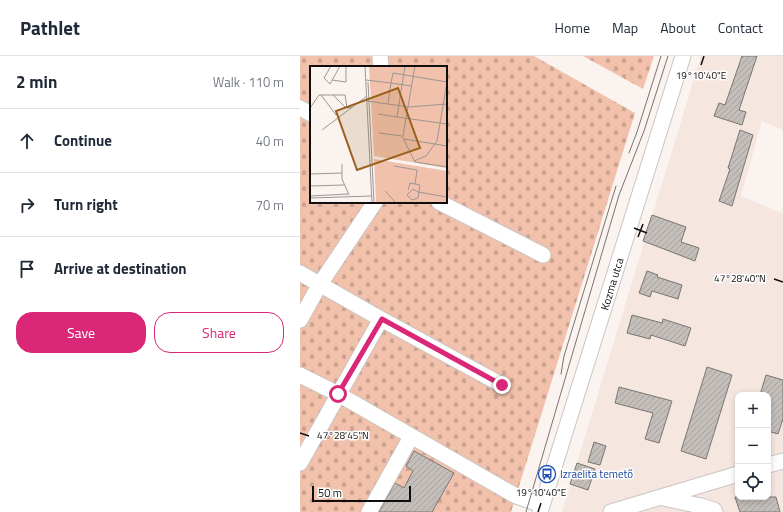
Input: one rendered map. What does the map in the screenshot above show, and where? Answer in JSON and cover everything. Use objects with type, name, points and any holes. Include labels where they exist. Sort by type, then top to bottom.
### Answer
[{"type":"street","points":[[380,56],[381,66]]},
{"type":"street","name":"Kozma utca","points":[[541,508],[683,56]]},
{"type":"street","points":[[300,108],[310,113]]},
{"type":"street","points":[[300,320],[320,284],[374,203]]},
{"type":"street","points":[[441,203],[543,255]]},
{"type":"street","points":[[300,273],[502,385]]},
{"type":"street","points":[[300,463],[382,319]]},
{"type":"street","points":[[300,375],[338,394],[516,496],[541,508]]},
{"type":"street","points":[[369,512],[411,437]]},
{"type":"street","points":[[771,465],[783,461]]},
{"type":"street","points":[[611,512],[735,475]]},
{"type":"street","points":[[661,497],[700,509],[714,510],[715,512]]},
{"type":"shaded area","points":[[701,56],[783,56],[783,130],[762,121],[741,196],[783,214],[783,512],[562,512]]},
{"type":"green space","points":[[300,56],[534,56],[635,113],[511,512],[300,512]]},
{"type":"green space","points":[[583,56],[654,56],[643,89]]},
{"type":"building","points":[[742,56],[757,56],[739,110],[746,112],[742,125],[714,116],[719,103],[725,105]]},
{"type":"building","points":[[740,130],[753,135],[732,206],[719,201],[730,169],[728,168]]},
{"type":"building","points":[[652,215],[686,227],[681,242],[699,248],[695,261],[643,241]]},
{"type":"building","points":[[647,271],[658,275],[657,277],[682,285],[678,299],[652,291],[650,297],[639,293]]},
{"type":"building","points":[[632,315],[662,323],[663,319],[691,328],[685,346],[651,335],[650,339],[627,333]]},
{"type":"building","points":[[707,367],[732,375],[706,459],[681,451]]},
{"type":"building","points":[[766,375],[783,380],[783,419],[778,434],[771,432],[771,392],[761,392]]},
{"type":"building","points":[[619,387],[672,401],[659,443],[645,439],[653,413],[615,403]]},
{"type":"building","points":[[594,442],[606,446],[600,465],[588,462]]},
{"type":"building","points":[[414,451],[454,473],[432,512],[379,512],[395,483],[404,488],[413,471],[406,466]]},
{"type":"building","points":[[577,463],[595,469],[588,490],[570,484]]},
{"type":"building","points":[[771,497],[776,497],[780,512],[740,512],[736,500],[771,500]]},
{"type":"tram line","points":[[629,153],[661,56]]},
{"type":"tram line","points":[[526,512],[619,195],[644,131],[668,56]]},
{"type":"tram line","points":[[561,374],[564,356],[616,186]]},
{"type":"place","name":"Izraelita temető","points":[[547,474]]},
{"type":"route","points":[[338,394],[382,319],[502,385]]}]
